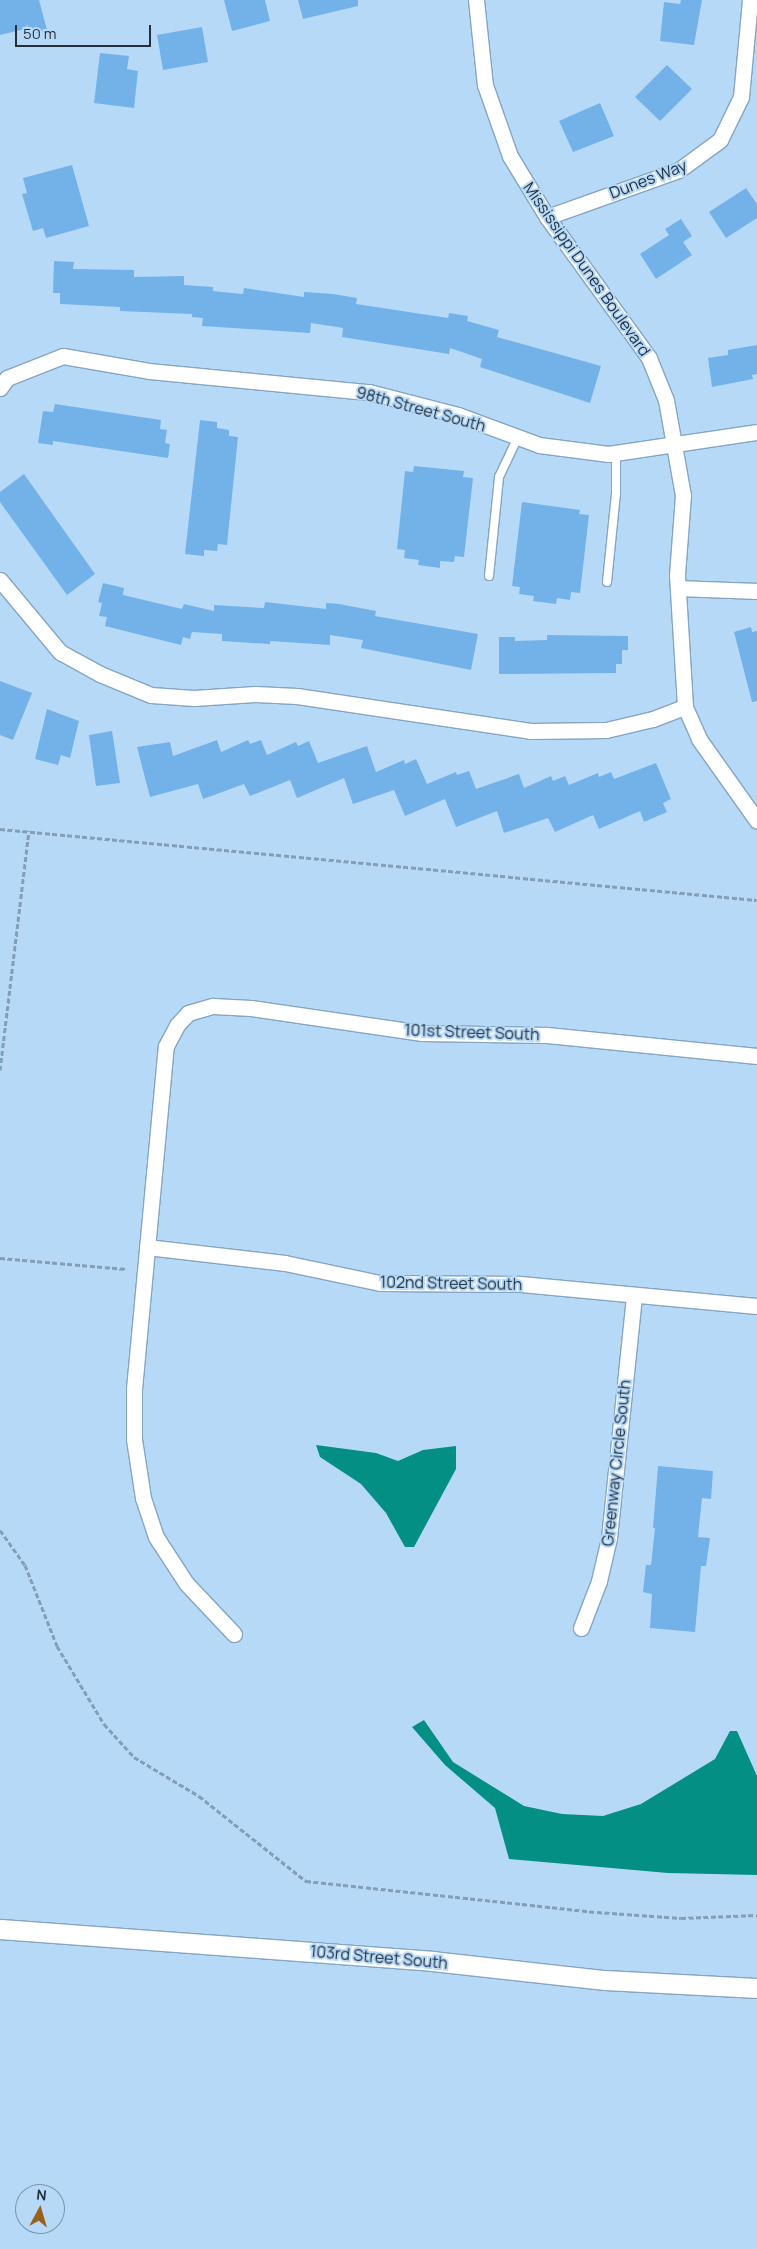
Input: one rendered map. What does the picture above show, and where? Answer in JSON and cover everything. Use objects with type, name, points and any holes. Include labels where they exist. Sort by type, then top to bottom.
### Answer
[{"type":"street","name":"Mississippi Dunes Boulevard","points":[[476,0],[485,85],[510,156],[547,217],[650,358],[666,400],[675,443],[682,495],[678,588],[686,706],[699,739],[757,821]]},
{"type":"street","name":"Dunes Way","points":[[547,217],[679,170],[720,140],[741,98],[750,0]]},
{"type":"street","name":"98th Street South","points":[[0,388],[7,378],[63,356],[149,371],[370,392],[458,415],[539,445],[616,454],[675,443],[757,432]]},
{"type":"street","points":[[0,580],[60,652],[100,674],[152,695],[194,698],[255,694],[297,696],[530,731],[606,730],[653,719],[686,706]]},
{"type":"street","points":[[678,588],[757,591]]},
{"type":"street","name":"101st Street South","points":[[147,1247],[166,1046],[177,1025],[188,1013],[213,1006],[252,1008],[422,1032],[547,1035],[757,1056]]},
{"type":"street","points":[[147,1247],[134,1389],[134,1439],[143,1498],[156,1537],[186,1583],[234,1634]]},
{"type":"street","name":"102nd Street South","points":[[147,1247],[285,1263],[380,1283],[520,1284],[757,1306]]},
{"type":"street","name":"Greenway Circle South","points":[[581,1628],[599,1581],[609,1538],[634,1295]]},
{"type":"street","name":"103rd Street South","points":[[0,1929],[432,1961],[605,1980],[757,1988]]},
{"type":"lane","points":[[489,576],[499,477],[518,437]]},
{"type":"lane","points":[[607,582],[616,494],[616,454]]},
{"type":"path","points":[[0,829],[757,900]]},
{"type":"path","points":[[0,1070],[29,832]]},
{"type":"path","points":[[0,1258],[126,1269]]},
{"type":"path","points":[[0,1530],[25,1565],[57,1646],[104,1724],[134,1757],[199,1796],[306,1881],[332,1886],[634,1915],[680,1918],[757,1915]]},
{"type":"shaded area","points":[[316,1445],[376,1453],[398,1461],[423,1450],[456,1446],[456,1469],[414,1547],[405,1547],[386,1513],[361,1484],[320,1457]]},
{"type":"shaded area","points":[[424,1720],[453,1762],[524,1806],[562,1814],[603,1816],[641,1804],[715,1759],[730,1731],[737,1731],[757,1776],[757,1875],[668,1873],[509,1859],[495,1808],[445,1765],[412,1727]]},
{"type":"building","points":[[0,0],[39,0],[47,30],[27,36],[25,29],[0,35]]},
{"type":"building","points":[[224,0],[265,0],[270,21],[232,31]]},
{"type":"building","points":[[298,0],[358,0],[358,6],[303,19]]},
{"type":"building","points":[[681,0],[702,0],[694,45],[660,41],[664,2],[680,4]]},
{"type":"building","points":[[202,27],[208,62],[163,70],[157,35]]},
{"type":"building","points":[[100,53],[129,56],[127,69],[138,71],[134,108],[94,103]]},
{"type":"building","points":[[667,65],[692,89],[660,121],[635,97]]},
{"type":"building","points":[[600,103],[614,136],[573,152],[559,121]]},
{"type":"building","points":[[72,165],[89,226],[46,238],[43,228],[33,231],[22,194],[27,193],[23,178]]},
{"type":"building","points":[[746,188],[757,204],[757,218],[726,238],[709,212]]},
{"type":"building","points":[[681,219],[692,236],[683,242],[692,255],[656,279],[640,254],[669,235],[665,229]]},
{"type":"building","points":[[54,261],[74,262],[73,269],[134,270],[134,277],[184,276],[184,285],[213,287],[213,291],[243,294],[244,288],[304,297],[304,292],[333,294],[357,298],[356,304],[448,318],[449,313],[468,316],[467,321],[499,330],[497,337],[601,366],[590,403],[480,367],[482,359],[450,348],[449,354],[342,337],[343,328],[311,323],[310,333],[202,326],[203,318],[192,317],[192,314],[120,311],[120,307],[60,304],[60,293],[53,293]]},
{"type":"building","points":[[757,345],[757,374],[752,375],[753,379],[712,387],[708,358],[728,355],[728,350]]},
{"type":"building","points":[[55,404],[161,420],[160,429],[167,430],[165,443],[170,444],[168,458],[53,441],[53,445],[38,443],[43,411],[53,412]]},
{"type":"building","points":[[200,420],[217,422],[217,428],[229,430],[229,436],[238,437],[227,545],[218,544],[217,551],[204,550],[204,556],[185,554]]},
{"type":"building","points":[[414,466],[464,471],[463,477],[473,478],[464,557],[455,556],[454,562],[440,561],[440,568],[418,565],[419,560],[404,558],[405,550],[397,549],[405,471],[413,472]]},
{"type":"building","points":[[24,474],[95,574],[67,595],[0,502],[0,492]]},
{"type":"building","points":[[522,502],[580,510],[579,514],[589,515],[580,593],[571,592],[570,600],[557,598],[556,604],[533,601],[534,596],[519,594],[520,587],[512,586]]},
{"type":"building","points":[[103,583],[124,588],[123,595],[182,609],[184,604],[214,611],[214,605],[264,608],[265,602],[326,609],[326,603],[339,604],[376,611],[375,616],[478,634],[471,670],[361,648],[363,640],[330,635],[330,645],[270,641],[270,644],[222,641],[222,634],[192,632],[190,639],[183,637],[181,645],[105,626],[107,617],[99,616],[102,603],[98,602]]},
{"type":"building","points":[[751,627],[752,632],[757,631],[757,701],[752,702],[734,632]]},
{"type":"building","points":[[547,635],[628,636],[628,650],[622,650],[622,664],[616,664],[616,673],[499,674],[499,637],[515,637],[515,641],[547,640]]},
{"type":"building","points":[[0,681],[32,693],[13,740],[0,735]]},
{"type":"building","points":[[47,709],[79,721],[70,758],[61,755],[58,765],[35,759]]},
{"type":"building","points":[[112,731],[120,783],[96,786],[89,735]]},
{"type":"building","points":[[217,740],[221,752],[248,740],[250,744],[261,740],[267,755],[296,742],[298,746],[309,741],[318,763],[367,746],[376,772],[404,760],[405,764],[416,759],[427,784],[456,772],[457,775],[469,771],[476,789],[519,774],[524,788],[551,776],[553,781],[565,776],[569,785],[598,773],[599,777],[611,772],[614,779],[656,763],[671,799],[663,803],[667,812],[644,822],[640,811],[599,829],[593,815],[555,832],[548,818],[504,833],[497,811],[456,827],[445,799],[405,816],[394,790],[353,804],[344,778],[297,798],[290,780],[250,796],[244,784],[203,799],[198,784],[150,797],[137,747],[170,742],[173,756]]},
{"type":"building","points":[[658,1466],[713,1471],[711,1499],[702,1498],[698,1537],[710,1538],[706,1566],[701,1566],[695,1632],[650,1628],[652,1594],[643,1592],[646,1565],[651,1565]]}]
